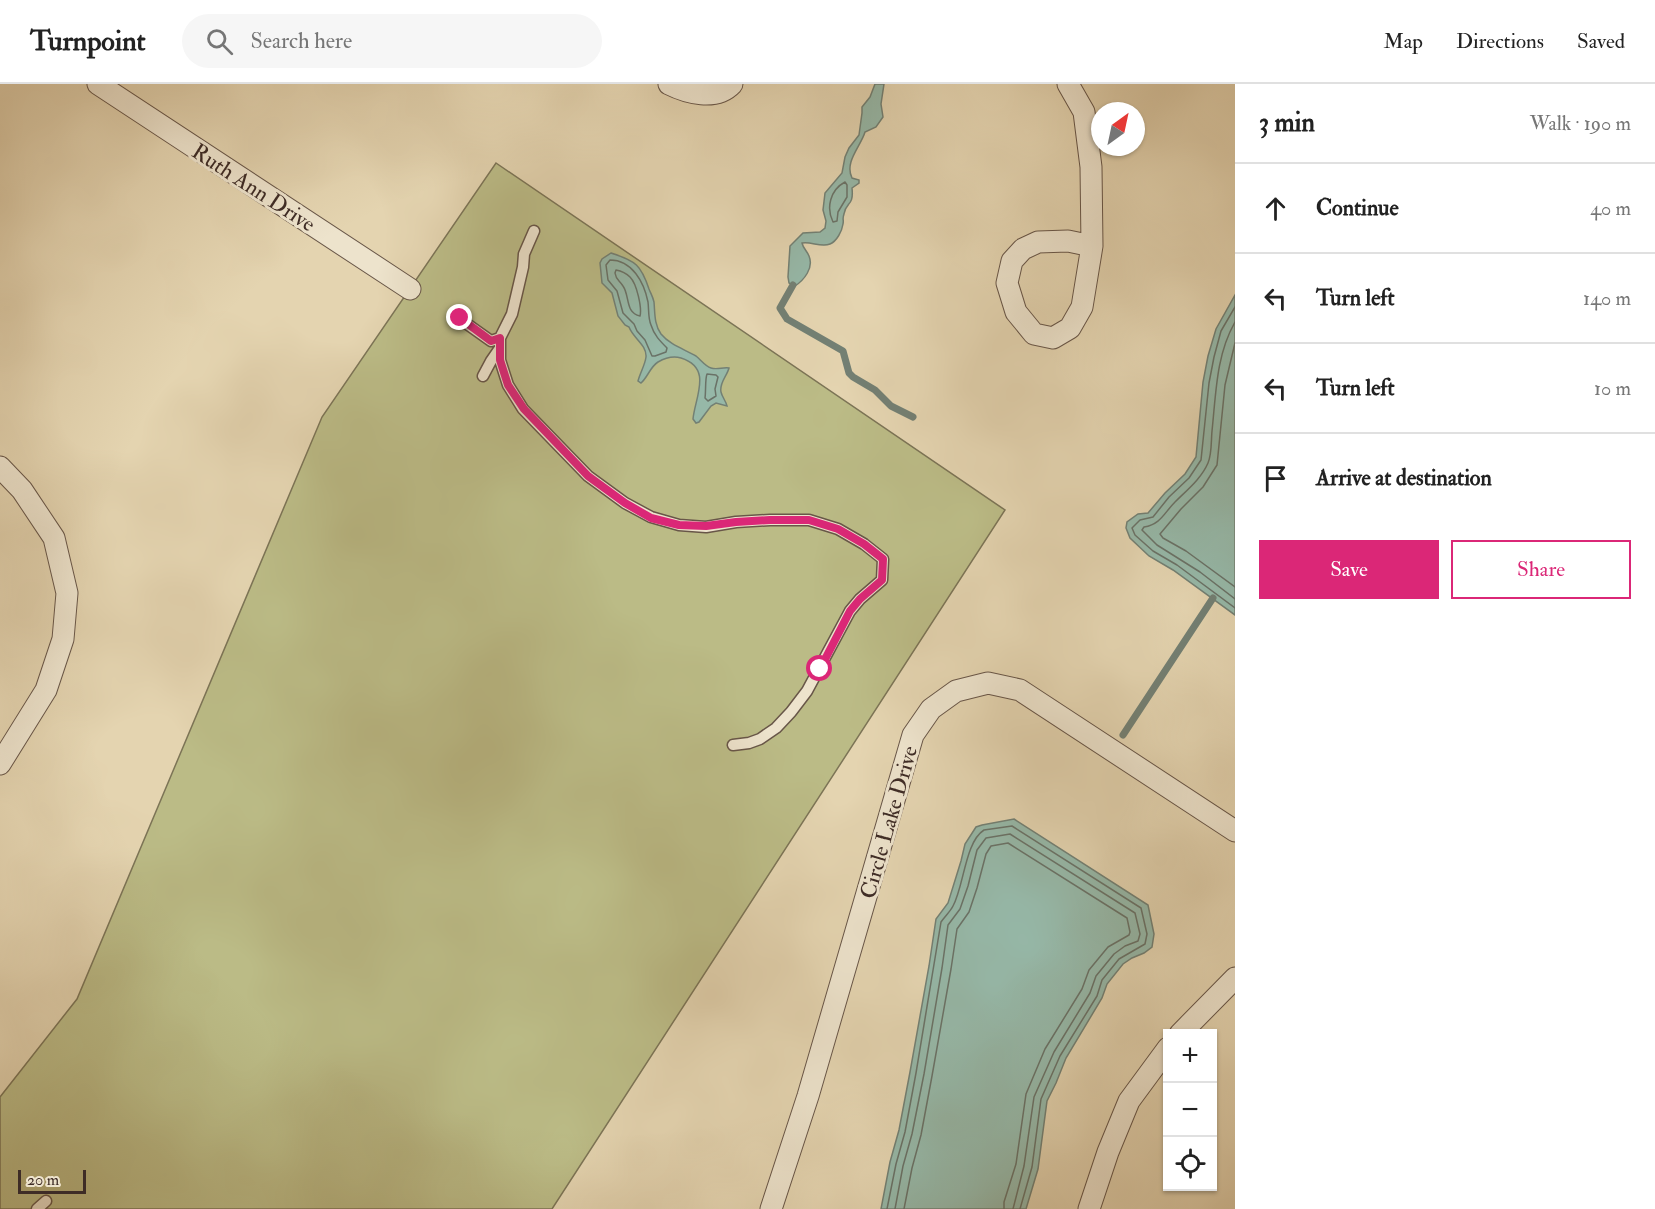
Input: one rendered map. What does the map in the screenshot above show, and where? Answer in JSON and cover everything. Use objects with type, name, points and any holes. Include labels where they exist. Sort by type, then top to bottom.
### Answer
[{"type":"street","name":"Ruth Ann Drive","points":[[98,84],[410,289]]},
{"type":"street","points":[[669,84],[703,95],[726,90],[732,84]]},
{"type":"street","points":[[1068,84],[1084,112],[1091,167],[1092,246],[1082,307],[1070,328],[1053,338],[1034,333],[1016,312],[1007,283],[1012,261],[1023,249],[1038,242],[1068,241],[1092,246]]},
{"type":"street","points":[[0,467],[22,490],[54,538],[67,593],[63,639],[46,690],[0,764]]},
{"type":"street","name":"Circle Lake Drive","points":[[771,1209],[808,1096],[913,735],[931,709],[956,691],[988,682],[1020,690],[1235,831]]},
{"type":"street","points":[[1185,1029],[1235,978]]},
{"type":"street","points":[[1089,1209],[1108,1152],[1129,1101],[1163,1054]]},
{"type":"lane","points":[[483,376],[512,314],[524,254],[534,231]]},
{"type":"lane","points":[[460,318],[491,341],[500,343]]},
{"type":"lane","points":[[500,343],[500,360],[508,385],[524,409],[588,476],[625,503],[651,518],[679,525],[706,526],[747,521],[809,520],[838,529],[864,544],[883,559],[882,580],[850,611],[812,684],[791,712],[776,728],[760,739],[733,746]]},
{"type":"lane","points":[[38,1209],[46,1201]]},
{"type":"green space","points":[[496,163],[1005,510],[552,1209],[0,1209],[0,1097],[77,999],[322,417]]},
{"type":"water","points":[[875,84],[884,84],[881,104],[883,117],[876,127],[865,132],[852,160],[850,172],[852,178],[859,180],[859,183],[852,188],[852,198],[845,210],[842,230],[830,244],[802,243],[809,256],[810,265],[805,277],[795,286],[789,283],[788,277],[790,246],[803,233],[820,232],[825,228],[823,210],[825,193],[842,173],[849,148],[859,135],[862,107],[870,97]]},
{"type":"water","points":[[611,253],[632,262],[640,269],[654,300],[657,326],[665,338],[696,356],[709,367],[729,368],[721,389],[727,406],[716,403],[696,423],[693,419],[699,393],[699,376],[697,369],[691,363],[681,358],[675,357],[658,362],[641,383],[638,381],[646,353],[629,327],[618,316],[612,293],[602,283],[600,263]]},
{"type":"water","points":[[1235,295],[1235,615],[1173,570],[1149,556],[1130,538],[1126,528],[1127,522],[1138,514],[1148,513],[1185,474],[1196,457],[1203,382],[1208,356],[1216,329]]},
{"type":"water","points":[[1014,819],[1148,905],[1154,934],[1152,947],[1123,964],[1107,984],[1102,998],[1066,1058],[1047,1101],[1038,1169],[1026,1209],[881,1209],[899,1130],[936,919],[948,903],[965,844],[976,827]]},
{"type":"waterway","points":[[793,285],[780,308],[787,319],[843,351],[849,373],[853,377],[875,390],[891,406],[913,417]]},
{"type":"waterway","points":[[1123,735],[1213,598]]},
{"type":"route","points":[[460,318],[491,341],[500,338],[500,360],[508,385],[524,409],[588,476],[625,503],[651,518],[679,525],[706,526],[770,520],[809,520],[838,529],[864,544],[883,559],[882,580],[850,611],[820,669]]}]
